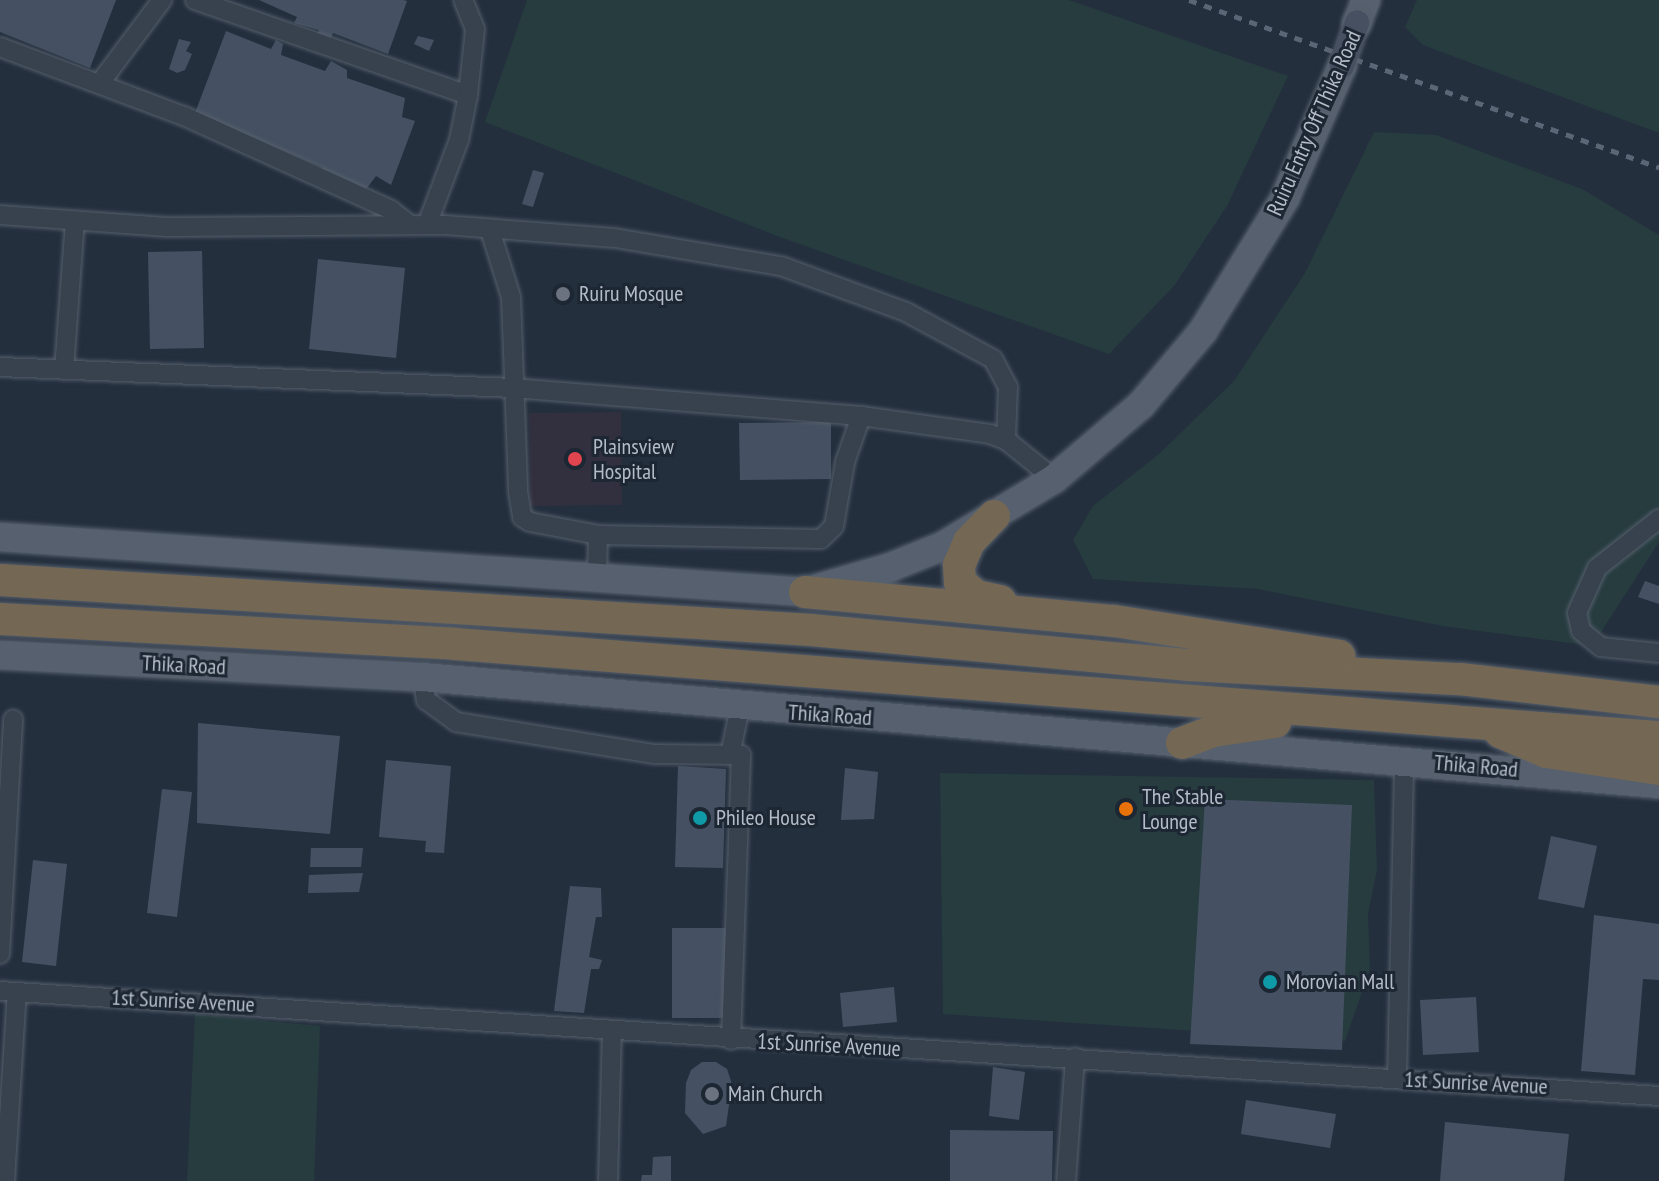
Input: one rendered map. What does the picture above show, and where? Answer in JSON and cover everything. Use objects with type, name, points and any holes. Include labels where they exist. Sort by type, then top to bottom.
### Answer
[{"type":"highway","points":[[994,516],[969,542],[959,565],[966,591],[1114,621]]},
{"type":"highway","points":[[0,580],[344,597],[811,630],[1189,665],[1460,679],[1659,702]]},
{"type":"highway","points":[[805,592],[1114,621],[1263,642],[1460,679]]},
{"type":"highway","name":"Thika Road","points":[[0,619],[455,644],[1659,737]]},
{"type":"highway","points":[[1182,743],[1309,711]]},
{"type":"highway","points":[[1473,721],[1546,752],[1659,769]]},
{"type":"main road","name":"Ruiru Entry Off Thika Road","points":[[805,592],[891,567],[994,516],[1054,479],[1141,405],[1203,331],[1285,198],[1342,66],[1362,11]]},
{"type":"main road","points":[[0,537],[805,592]]},
{"type":"main road","name":"Thika Road","points":[[0,655],[423,677],[740,707],[1659,784]]},
{"type":"street","points":[[100,83],[162,0]]},
{"type":"street","points":[[195,0],[468,95]]},
{"type":"street","points":[[418,225],[459,140],[468,95],[475,29],[463,0]]},
{"type":"street","points":[[0,47],[100,83],[356,194],[418,225]]},
{"type":"street","points":[[356,194],[357,229]]},
{"type":"street","points":[[0,215],[357,229],[418,225],[716,252],[800,271],[906,312],[1000,367],[1008,387],[1006,440]]},
{"type":"street","points":[[64,370],[75,220]]},
{"type":"street","points":[[490,230],[511,297],[513,388],[522,517],[598,535],[821,539],[834,526],[845,462],[861,416]]},
{"type":"street","points":[[0,367],[513,388],[861,416],[1006,440],[1054,479]]},
{"type":"street","points":[[1659,519],[1597,568],[1577,613],[1581,631],[1601,647],[1659,653]]},
{"type":"street","points":[[597,576],[598,535]]},
{"type":"street","points":[[423,677],[426,700],[456,722],[654,754],[741,755],[731,1040]]},
{"type":"street","points":[[730,755],[740,707]]},
{"type":"street","points":[[0,954],[13,719]]},
{"type":"street","points":[[1397,1078],[1404,761]]},
{"type":"street","points":[[5,1181],[8,992]]},
{"type":"street","name":"1st Sunrise Avenue","points":[[8,992],[362,1010],[731,1040],[1075,1057],[1659,1096]]},
{"type":"street","points":[[608,1181],[612,1030]]},
{"type":"street","points":[[1066,1181],[1075,1057]]},
{"type":"shaded area","name":"Plainsview Hospital","points":[[621,412],[622,505],[530,506],[529,413]]},
{"type":"green space","points":[[527,0],[1069,0],[1288,76],[1227,206],[1174,286],[1109,354],[780,237],[485,122]]},
{"type":"green space","points":[[1417,0],[1659,0],[1659,133],[1423,45],[1405,27]]},
{"type":"green space","points":[[1374,132],[1436,135],[1582,189],[1659,235],[1659,542],[1592,646],[1443,626],[1258,589],[1093,579],[1073,540],[1093,506],[1159,454],[1234,381],[1305,273]]},
{"type":"green space","points":[[940,773],[1374,780],[1377,870],[1368,914],[1370,969],[1345,1041],[943,1014]]},
{"type":"green space","points":[[195,1014],[320,1026],[314,1181],[187,1181]]},
{"type":"building","points":[[0,0],[116,0],[90,68],[0,32]]},
{"type":"building","points":[[259,0],[407,1],[388,54],[333,33],[329,42],[316,38],[319,30],[294,23],[297,17]]},
{"type":"building","points":[[226,31],[271,49],[276,40],[283,44],[281,55],[325,71],[331,61],[347,70],[347,78],[405,98],[402,117],[415,121],[391,185],[376,176],[364,192],[322,175],[322,167],[195,113]]},
{"type":"building","points":[[418,36],[434,40],[429,51],[414,44]]},
{"type":"building","points":[[179,39],[191,42],[186,51],[192,54],[185,70],[177,73],[169,69]]},
{"type":"building","points":[[533,170],[544,173],[533,207],[522,204]]},
{"type":"building","points":[[202,251],[204,348],[150,349],[148,252]]},
{"type":"building","points":[[318,259],[405,268],[396,358],[309,349]]},
{"type":"building","points":[[831,422],[831,479],[740,480],[739,423]]},
{"type":"building","points":[[1645,581],[1659,586],[1659,604],[1638,597]]},
{"type":"building","points":[[198,723],[340,736],[330,834],[197,823]]},
{"type":"building","points":[[386,760],[451,766],[444,853],[425,852],[426,841],[379,837]]},
{"type":"building","name":"Phileo House","points":[[678,766],[726,769],[723,868],[675,867]]},
{"type":"building","points":[[845,768],[878,772],[874,819],[841,820]]},
{"type":"building","points":[[162,789],[192,792],[177,917],[147,913]]},
{"type":"building","name":"Morovian Mall","points":[[1205,799],[1352,805],[1342,1050],[1190,1044]]},
{"type":"building","points":[[1551,836],[1597,846],[1584,908],[1538,899]]},
{"type":"building","points":[[311,848],[363,848],[361,867],[310,867]]},
{"type":"building","points":[[33,860],[67,864],[56,966],[22,962]]},
{"type":"building","points":[[363,873],[359,892],[308,893],[309,875]]},
{"type":"building","points":[[570,886],[601,888],[602,917],[596,917],[589,957],[602,960],[599,969],[591,969],[584,1013],[554,1011]]},
{"type":"building","points":[[1594,915],[1659,924],[1659,980],[1643,979],[1635,1075],[1581,1071]]},
{"type":"building","points":[[672,928],[729,928],[728,1018],[672,1018]]},
{"type":"building","points":[[894,987],[897,1022],[843,1027],[840,993]]},
{"type":"building","points":[[1476,997],[1479,1052],[1423,1055],[1420,1000]]},
{"type":"building","points":[[702,1062],[716,1062],[727,1069],[732,1084],[726,1126],[703,1134],[685,1113],[686,1083],[691,1070]]},
{"type":"building","points":[[993,1067],[1025,1072],[1019,1120],[989,1116]]},
{"type":"building","points":[[1246,1100],[1336,1114],[1330,1148],[1241,1134]]},
{"type":"building","points":[[1445,1122],[1569,1134],[1564,1181],[1440,1181]]},
{"type":"building","points":[[950,1130],[1053,1131],[1052,1181],[950,1181]]},
{"type":"building","points":[[671,1156],[671,1181],[641,1181],[642,1175],[652,1175],[653,1157]]},
{"type":"railway","points":[[1189,0],[1659,167]]},
{"type":"place","name":"Ruiru Mosque","points":[[563,294]]},
{"type":"place","name":"Plainsview Hospital","points":[[575,459]]},
{"type":"place","name":"The Stable Lounge","points":[[1126,809]]},
{"type":"place","name":"Phileo House","points":[[700,818]]},
{"type":"place","name":"Morovian Mall","points":[[1270,982]]},
{"type":"place","name":"Main Church","points":[[712,1094]]}]
